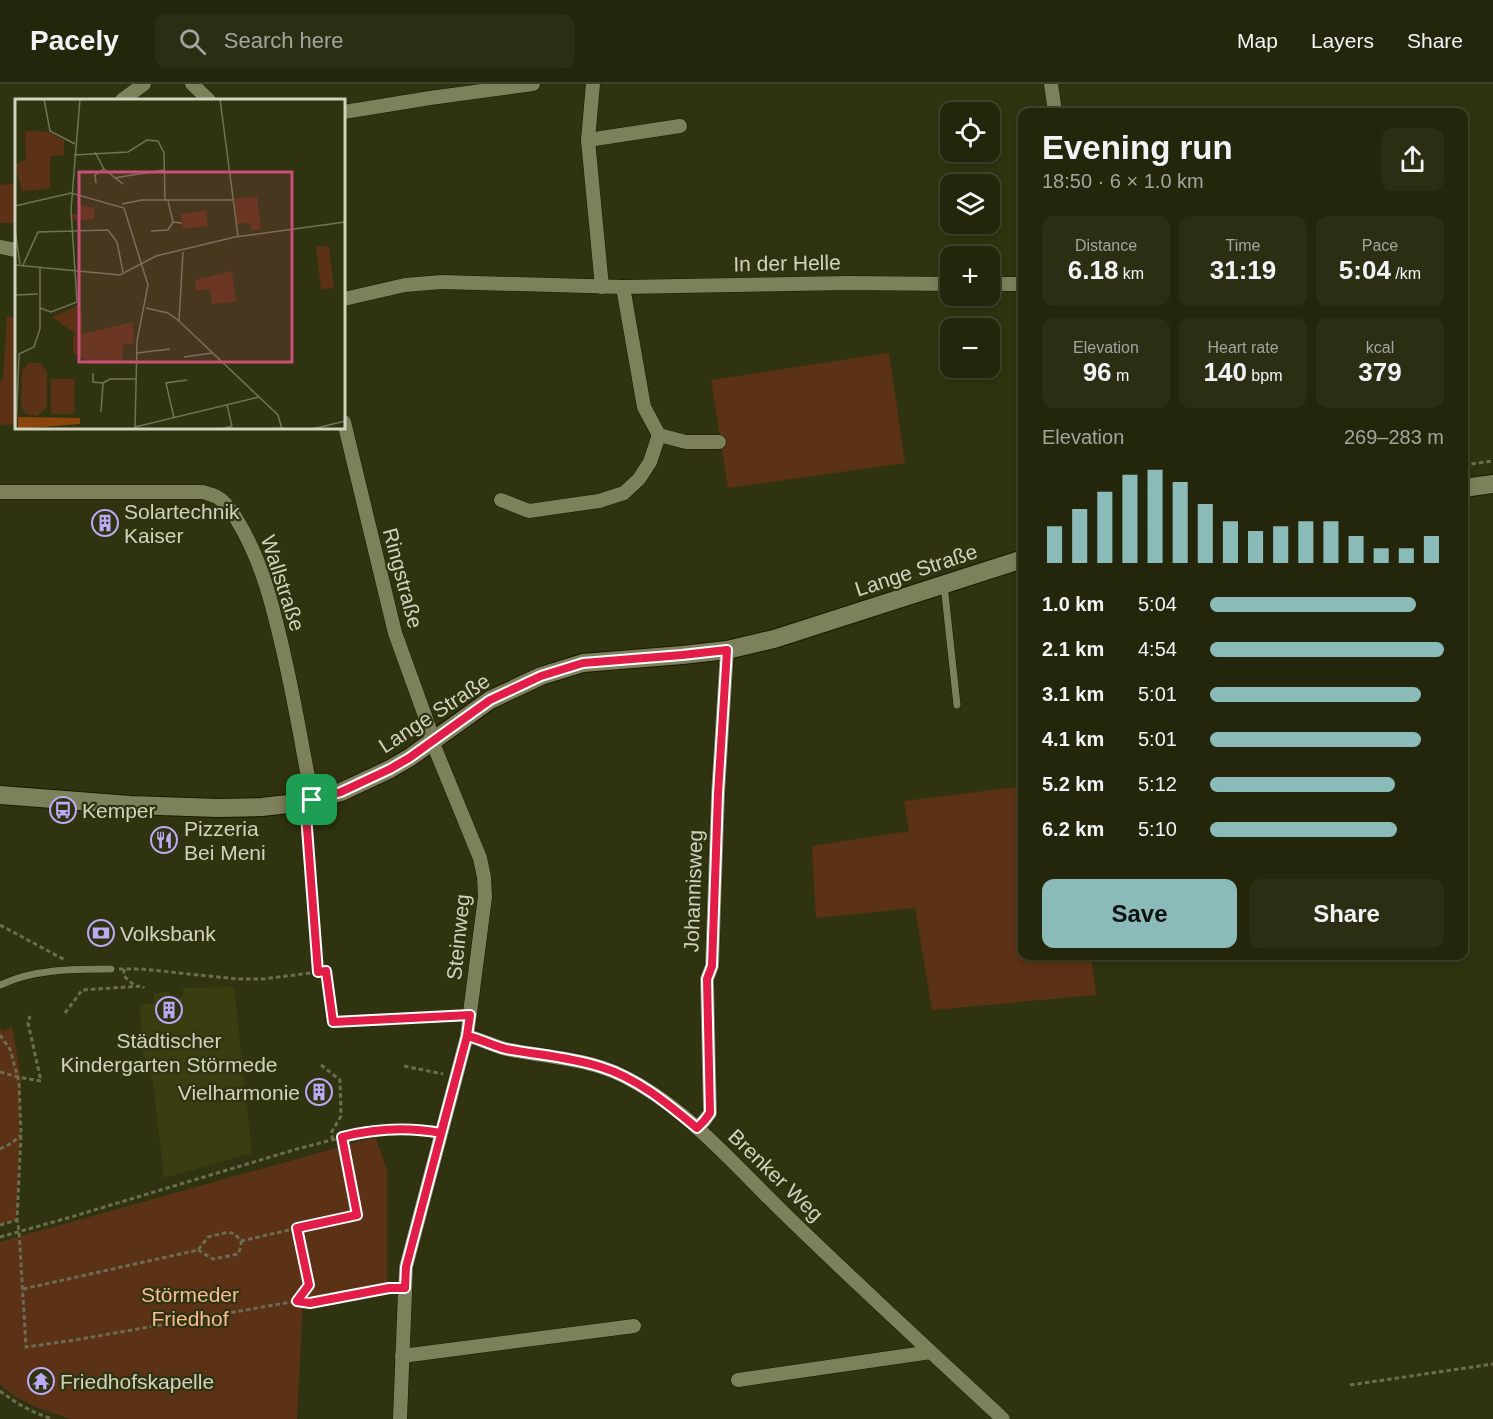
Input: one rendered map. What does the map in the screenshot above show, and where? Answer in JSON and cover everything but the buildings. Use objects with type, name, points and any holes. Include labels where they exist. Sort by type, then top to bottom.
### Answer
[{"type":"main road","points":[[1468,487],[1493,484]]},
{"type":"main road","name":"Lange Straße","points":[[0,795],[130,805],[218,808],[262,807],[308,801],[341,792],[409,758],[490,700],[541,676],[583,663],[727,650],[774,639],[1018,561]]},
{"type":"street","points":[[123,99],[144,84]]},
{"type":"street","points":[[192,84],[208,99]]},
{"type":"street","points":[[345,112],[533,84]]},
{"type":"street","points":[[593,84],[588,140],[602,287]]},
{"type":"street","points":[[1052,84],[1055,108]]},
{"type":"street","points":[[588,140],[680,126]]},
{"type":"street","points":[[0,247],[15,250]]},
{"type":"street","name":"In der Helle","points":[[345,299],[405,285],[442,282],[602,287],[940,284]]},
{"type":"street","points":[[1000,284],[1018,284]]},
{"type":"street","points":[[501,500],[529,511],[598,501],[624,493],[639,479],[650,462],[659,435],[644,407],[623,287]]},
{"type":"street","name":"Ringstraße","points":[[345,426],[395,633],[432,741]]},
{"type":"street","points":[[659,435],[686,442],[718,442]]},
{"type":"street","name":"Wallstraße","points":[[0,492],[203,492],[220,498],[232,512],[254,553],[277,622],[289,676],[308,801]]},
{"type":"street","name":"Johannisweg","points":[[697,1128],[710,1113],[707,979],[712,966],[717,806],[727,650]]},
{"type":"street","name":"Steinweg","points":[[400,1419],[406,1267],[467,1036],[484,897],[484,877],[480,858],[432,741]]},
{"type":"street","name":"Brenker Weg","points":[[467,1036],[504,1048],[593,1065],[620,1074],[638,1083],[675,1109],[1003,1419]]},
{"type":"street","points":[[402,1356],[634,1326]]},
{"type":"street","points":[[738,1380],[931,1352]]},
{"type":"lane","points":[[944,585],[957,705]]},
{"type":"lane","points":[[0,985],[36,973],[111,969]]},
{"type":"lane","points":[[333,1022],[470,1015]]},
{"type":"path","points":[[1468,464],[1493,461]]},
{"type":"path","points":[[308,801],[318,972]]},
{"type":"path","points":[[0,925],[82,969]]},
{"type":"path","points":[[111,969],[141,969],[263,980],[326,971],[333,1022]]},
{"type":"path","points":[[124,969],[124,976],[135,986]]},
{"type":"path","points":[[65,1013],[82,990],[135,986],[144,988]]},
{"type":"path","points":[[0,1072],[41,1081],[28,1023],[30,1016]]},
{"type":"path","points":[[0,1035],[10,1049],[18,1077],[21,1135],[17,1220],[26,1347],[297,1301],[310,1303],[389,1288],[405,1288]]},
{"type":"path","points":[[321,1065],[340,1080],[340,1116],[331,1133],[333,1140]]},
{"type":"path","points":[[404,1066],[456,1077]]},
{"type":"path","points":[[0,1236],[359,1133],[411,1130],[441,1133]]},
{"type":"path","points":[[0,1149],[21,1135]]},
{"type":"path","points":[[342,1137],[357,1215]]},
{"type":"path","points":[[241,1240],[363,1213]]},
{"type":"path","points":[[0,1225],[17,1220]]},
{"type":"path","points":[[297,1228],[309,1285],[297,1301]]},
{"type":"path","points":[[23,1289],[198,1250],[208,1237],[228,1232],[235,1234],[241,1240],[238,1254],[213,1259],[198,1250]]},
{"type":"path","points":[[1350,1384],[1493,1364]]},
{"type":"path","points":[[0,1391],[32,1412],[53,1419]]},
{"type":"shaded area","points":[[234,987],[252,1153],[164,1178],[153,1082],[142,1051],[140,1004],[154,1004],[154,993],[169,992],[170,998],[183,997],[183,988]]},
{"type":"green space","points":[[15,183],[15,223],[0,223],[0,185]]},
{"type":"green space","points":[[7,316],[15,318],[15,424],[0,425],[0,380],[3,380]]},
{"type":"green space","points":[[889,353],[905,463],[728,488],[711,380]]},
{"type":"green space","points":[[1018,787],[1018,960],[1092,960],[1096,995],[932,1010],[915,908],[816,918],[812,846],[909,831],[904,801]]},
{"type":"green space","points":[[12,1026],[21,1079],[17,1220],[0,1225],[0,1028],[4,1031]]},
{"type":"green space","name":"Störmeder Friedhof","points":[[375,1137],[387,1170],[387,1282],[303,1300],[297,1419],[71,1419],[38,1408],[16,1397],[0,1385],[0,1242]]},
{"type":"place","name":"Solartechnik Kaiser","points":[[105,523]]},
{"type":"place","name":"Kemper","points":[[63,810]]},
{"type":"place","name":"Pizzeria Bei Meni","points":[[164,840]]},
{"type":"place","name":"Volksbank","points":[[101,933]]},
{"type":"place","name":"Städtischer Kindergarten Störmede","points":[[169,1010]]},
{"type":"place","name":"Vielharmonie","points":[[319,1092]]},
{"type":"place","name":"Friedhofskapelle","points":[[41,1381]]},
{"type":"route","points":[[312,800],[305,802],[318,972],[326,971],[333,1022],[470,1015],[467,1036],[441,1133],[411,1130],[378,1131],[342,1137],[357,1215],[297,1228],[309,1285],[297,1301],[310,1303],[389,1288],[405,1288],[406,1267],[467,1036],[504,1048],[603,1067],[638,1083],[697,1128],[704,1121],[710,1113],[707,979],[712,966],[718,794],[727,650],[583,663],[541,676],[490,700],[390,769],[341,792],[312,800]]}]
